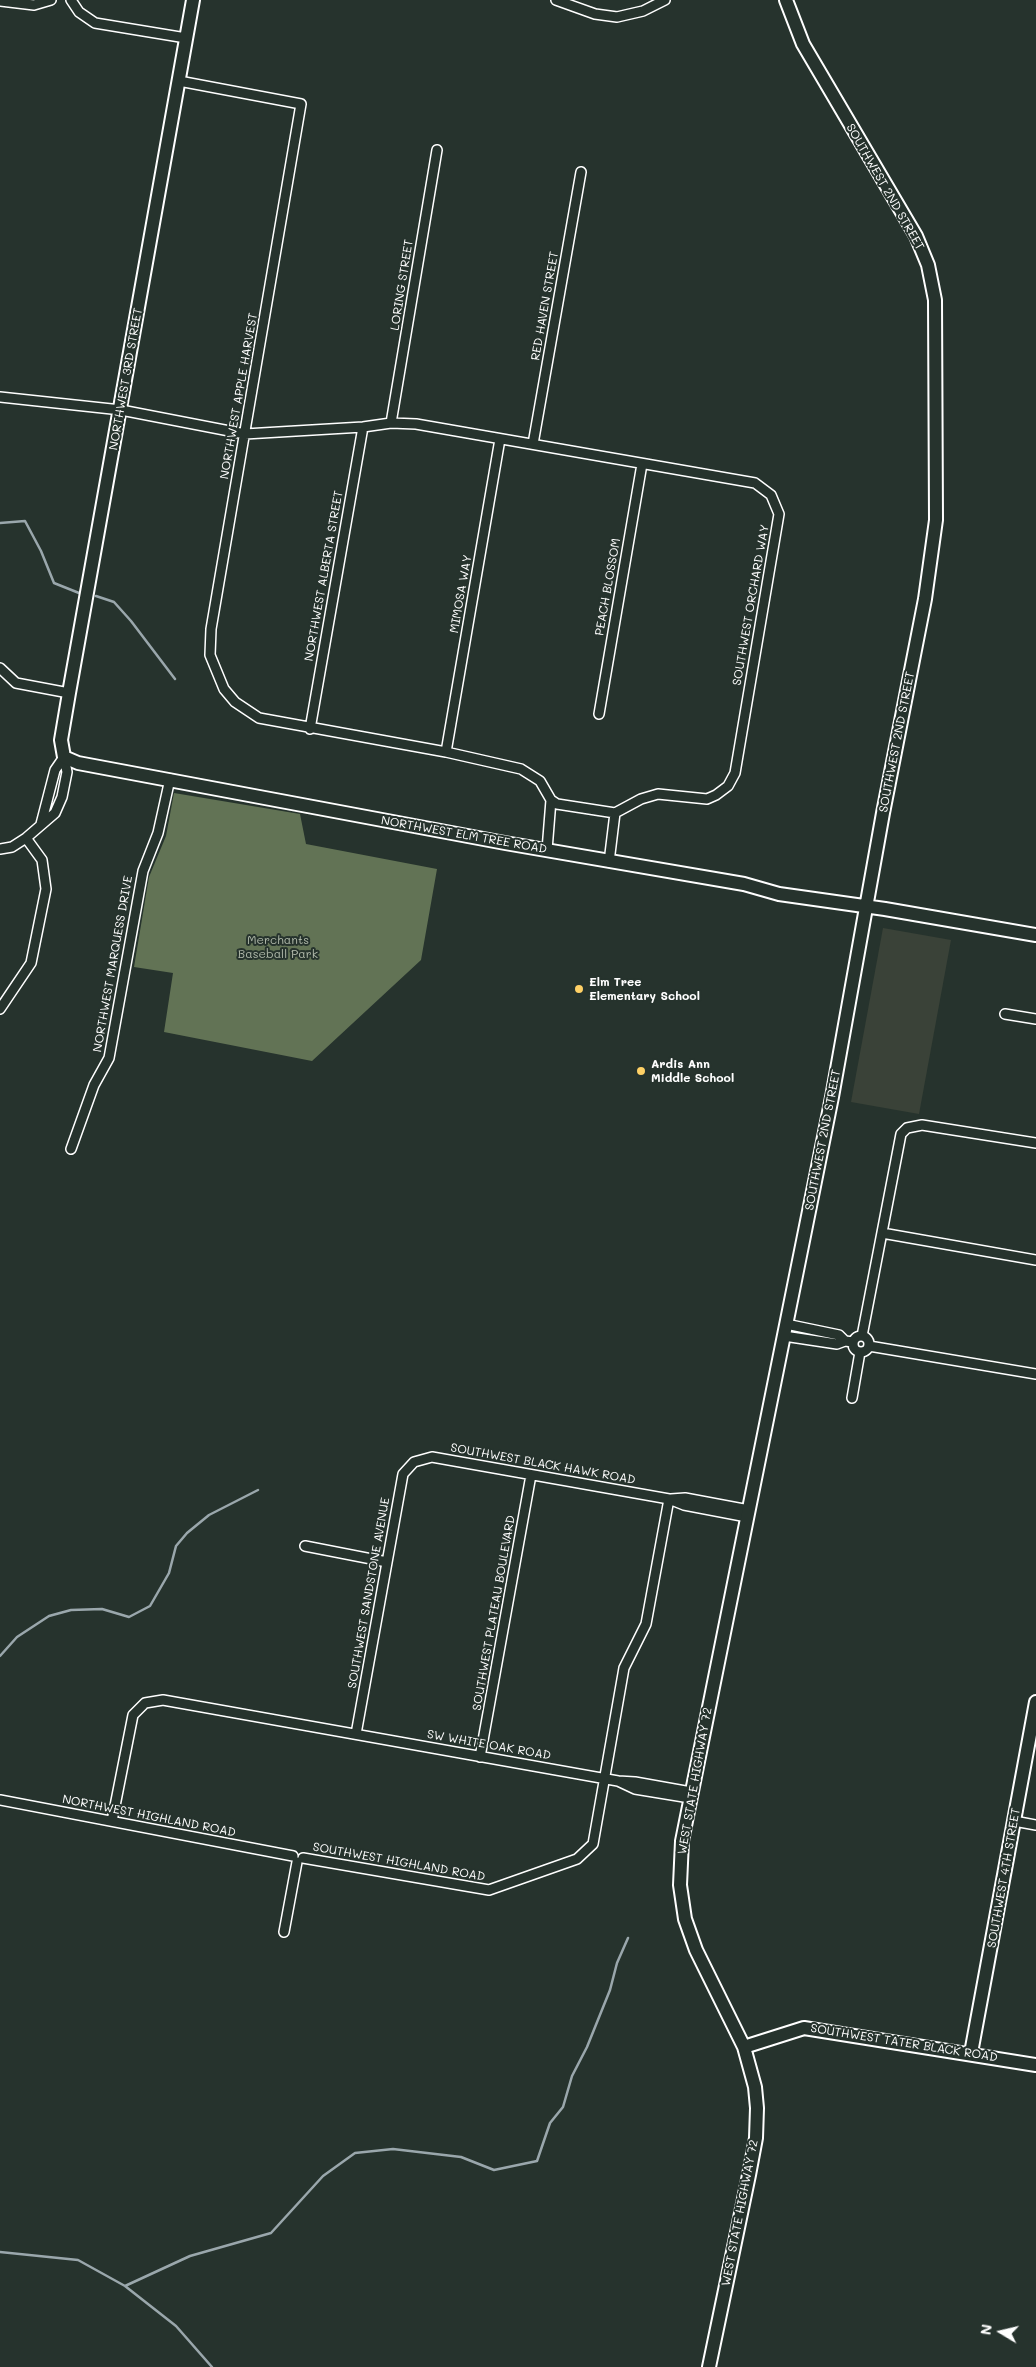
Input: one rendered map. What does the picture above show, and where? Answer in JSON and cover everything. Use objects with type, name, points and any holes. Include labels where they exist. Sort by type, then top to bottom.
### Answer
[{"type":"street","points":[[0,1],[34,5],[51,0]]},
{"type":"street","points":[[71,0],[79,12],[96,23],[186,38]]},
{"type":"street","name":"NORTHWEST 3RD STREET","points":[[64,757],[61,740],[69,693],[193,0]]},
{"type":"street","points":[[556,0],[595,14],[617,17],[643,11],[665,0]]},
{"type":"street","name":"SOUTHWEST 2ND STREET","points":[[748,1513],[867,907],[934,544],[936,482],[935,300],[928,265],[916,236],[803,44],[786,0]]},
{"type":"street","name":"NORTHWEST APPLE HARVEST","points":[[179,81],[301,104],[246,434],[211,629],[210,655],[224,689],[235,702],[258,718],[310,729]]},
{"type":"street","name":"LORING STREET","points":[[391,423],[437,150]]},
{"type":"street","name":"RED HAVEN STREET","points":[[533,444],[581,172]]},
{"type":"street","name":"SOUTHWEST ORCHARD WAY","points":[[0,398],[121,410],[246,434],[364,427],[391,423],[416,424],[755,483],[771,495],[779,514],[735,773],[728,786],[716,795],[707,798],[658,794],[641,799],[615,812]]},
{"type":"street","name":"NORTHWEST ALBERTA STREET","points":[[310,729],[364,427]]},
{"type":"street","name":"MIMOSA WAY","points":[[446,752],[500,439]]},
{"type":"street","name":"PEACH BLOSSOM","points":[[598,714],[642,464]]},
{"type":"street","points":[[0,668],[16,683],[69,693]]},
{"type":"street","points":[[310,729],[446,752],[521,769],[540,780],[551,800],[558,804],[615,812],[609,862]]},
{"type":"street","points":[[0,849],[12,846],[26,838],[41,824],[55,770],[64,757]]},
{"type":"street","name":"NORTHWEST ELM TREE ROAD","points":[[64,757],[78,763],[609,862],[744,884],[779,894],[1036,935]]},
{"type":"street","name":"NORTHWEST MARQUESS DRIVE","points":[[71,1149],[94,1085],[110,1058],[143,871],[158,833],[170,779]]},
{"type":"street","points":[[547,850],[551,800]]},
{"type":"street","points":[[0,1009],[31,963],[46,889],[42,860],[26,838]]},
{"type":"street","points":[[1005,1014],[1036,1019]]},
{"type":"street","points":[[862,1336],[901,1134],[906,1128],[922,1125],[1036,1143]]},
{"type":"street","points":[[882,1233],[1036,1260]]},
{"type":"street","points":[[785,1330],[837,1344],[849,1342],[862,1336],[867,1338],[869,1346]]},
{"type":"street","points":[[849,1342],[860,1352],[867,1350],[869,1346]]},
{"type":"street","points":[[869,1346],[1036,1374]]},
{"type":"street","points":[[852,1398],[860,1352]]},
{"type":"street","name":"SOUTHWEST BLACK HAWK ROAD","points":[[414,1462],[432,1457],[669,1499],[684,1498],[748,1513]]},
{"type":"street","name":"SOUTHWEST SANDSTONE AVENUE","points":[[356,1734],[403,1474],[414,1462]]},
{"type":"street","name":"SOUTHWEST PLATEAU BOULEVARD","points":[[480,1756],[532,1474]]},
{"type":"street","name":"SOUTHWEST HIGHLAND ROAD","points":[[298,1859],[489,1890],[577,1859],[593,1844],[624,1668],[646,1624],[669,1499]]},
{"type":"street","name":"WEST STATE HIGHWAY 72","points":[[709,2367],[756,2138],[757,2108],[755,2087],[744,2047],[696,1950],[685,1918],[680,1885],[680,1864],[682,1841],[748,1513]]},
{"type":"street","points":[[305,1546],[387,1562]]},
{"type":"street","name":"SW WHITE OAK ROAD","points":[[112,1821],[133,1716],[145,1703],[163,1700],[605,1779],[636,1782],[691,1795]]},
{"type":"street","name":"SOUTHWEST 4TH STREET","points":[[971,2053],[1036,1702]]},
{"type":"street","name":"NORTHWEST HIGHLAND ROAD","points":[[0,1800],[298,1859]]},
{"type":"street","points":[[1014,1821],[1036,1825]]},
{"type":"street","points":[[284,1932],[298,1859]]},
{"type":"street","name":"SOUTHWEST TATER BLACK ROAD","points":[[744,2047],[804,2028],[971,2053],[1036,2065]]},
{"type":"shaded area","points":[[883,928],[951,940],[919,1114],[851,1102]]},
{"type":"green space","name":"Merchants Baseball Park","points":[[174,793],[300,814],[306,844],[437,869],[421,960],[312,1061],[164,1032],[173,973],[134,967],[149,877],[166,836]]},
{"type":"waterway","points":[[0,523],[25,521],[41,551],[54,583],[79,593]]},
{"type":"waterway","points":[[96,596],[114,602],[131,621],[175,679]]},
{"type":"waterway","points":[[0,1656],[17,1637],[49,1616],[71,1610],[102,1609],[129,1617],[150,1606],[169,1573],[176,1546],[187,1533],[209,1515],[258,1490]]},
{"type":"waterway","points":[[125,2286],[190,2256],[271,2233],[323,2176],[355,2153],[393,2149],[461,2157],[494,2170],[537,2161],[550,2123],[563,2107],[572,2076],[587,2047],[628,1938]]},
{"type":"waterway","points":[[0,2252],[78,2260],[125,2286],[176,2326],[212,2367]]},
{"type":"place","name":"Elm Tree Elementary School","points":[[579,989]]},
{"type":"place","name":"Ardis Ann Middle School","points":[[641,1071]]}]
